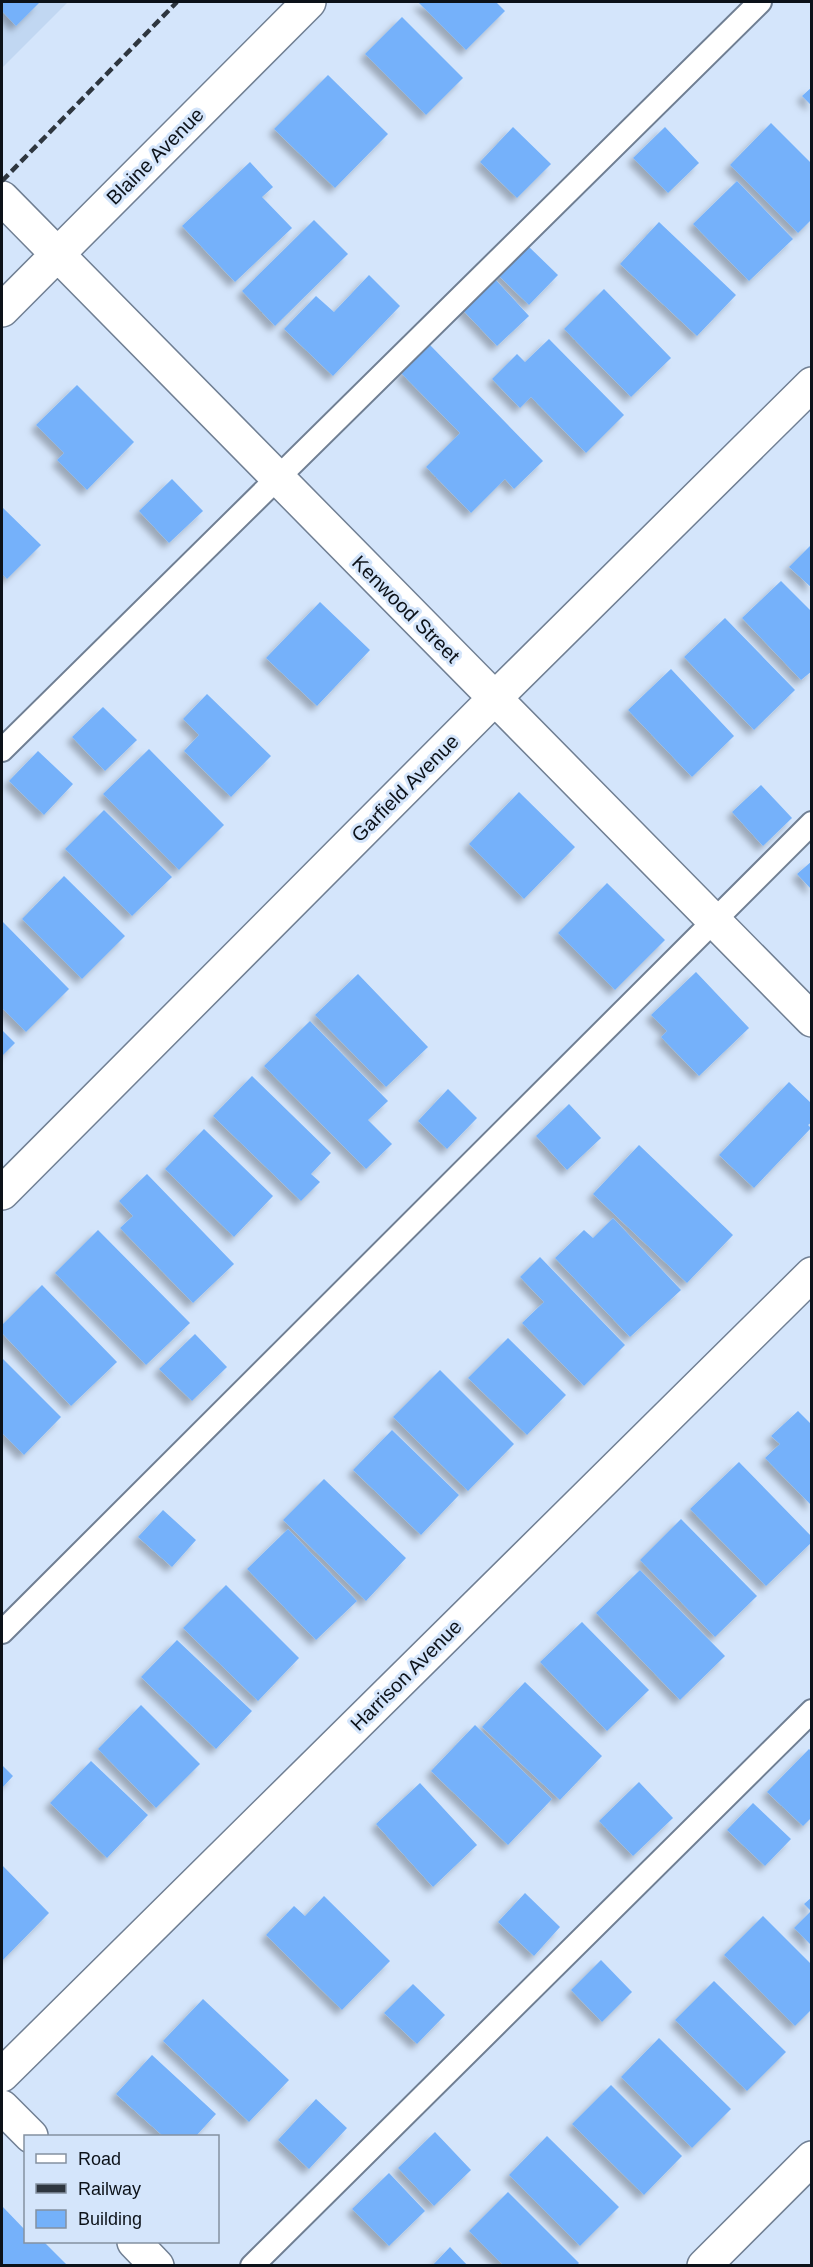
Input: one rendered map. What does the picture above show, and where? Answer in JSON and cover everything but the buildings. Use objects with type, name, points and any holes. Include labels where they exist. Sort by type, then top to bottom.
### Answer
[{"type":"street","name":"Blaine Avenue","points":[[2,310],[309,2]]},
{"type":"street","name":"Kenwood Street","points":[[2,198],[812,1020]]},
{"type":"street","name":"Garfield Avenue","points":[[2,1193],[494,699],[812,384]]},
{"type":"street","name":"Harrison Avenue","points":[[2,2075],[812,1274]]},
{"type":"street","points":[[2,2107],[30,2135]]},
{"type":"street","points":[[704,2265],[812,2158]]},
{"type":"street","points":[[136,2243],[158,2265]]},
{"type":"lane","points":[[2,750],[760,2]]},
{"type":"lane","points":[[2,1632],[812,823]]},
{"type":"lane","points":[[252,2265],[812,1711]]},
{"type":"shaded area","points":[[2,2],[68,2],[2,68]]},
{"type":"railway","points":[[2,181],[177,2]]}]
